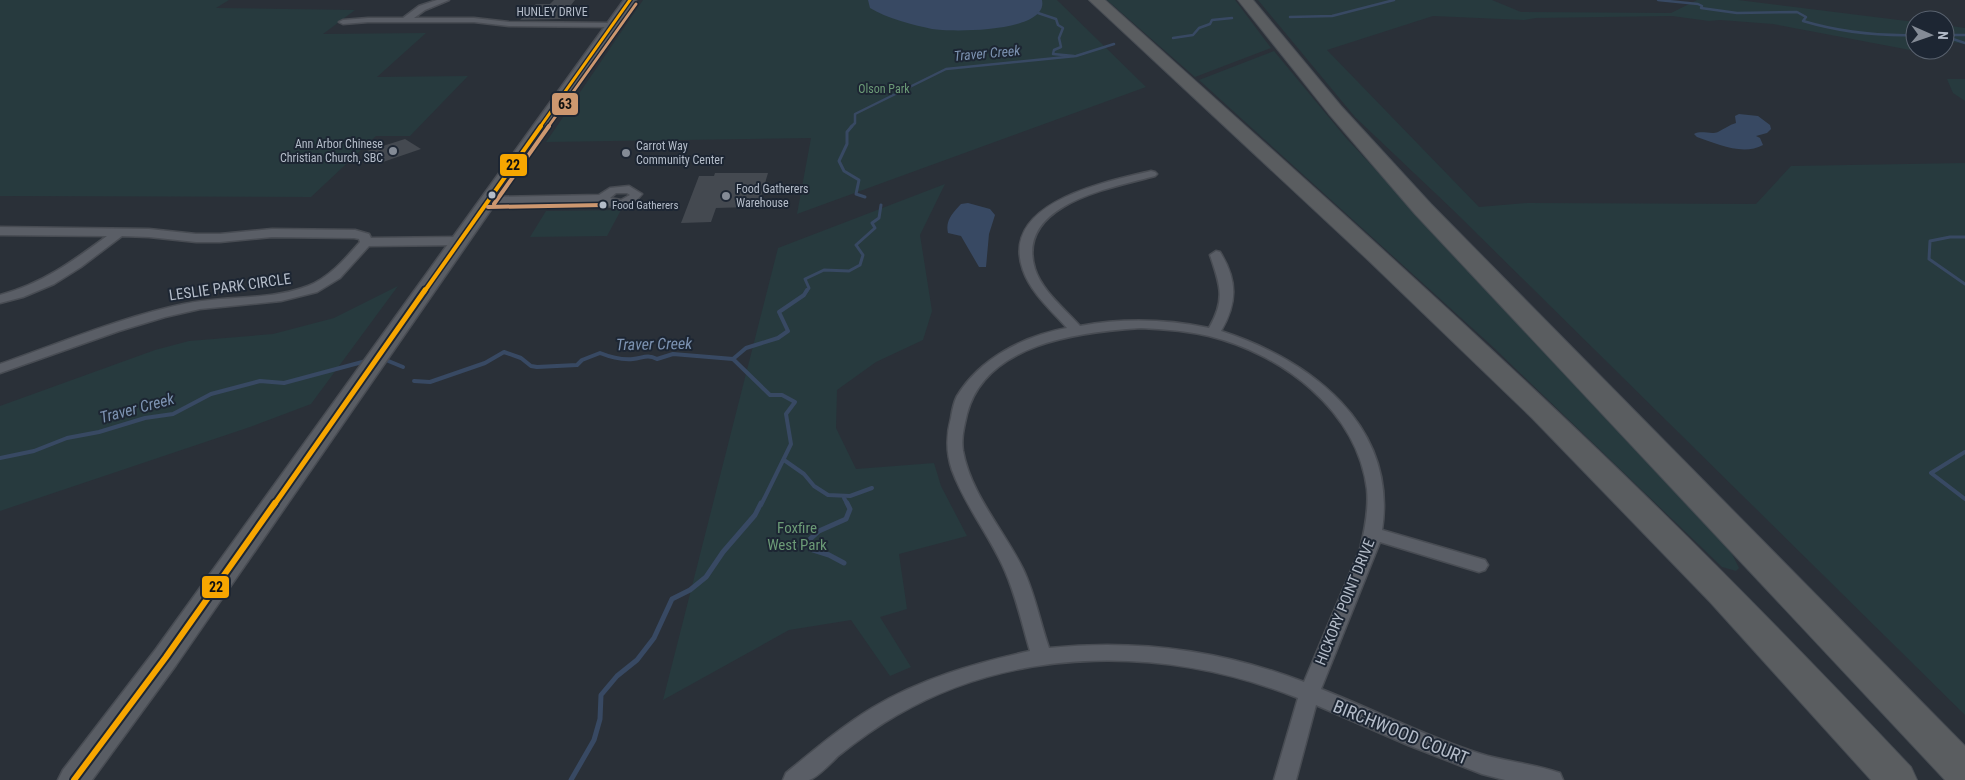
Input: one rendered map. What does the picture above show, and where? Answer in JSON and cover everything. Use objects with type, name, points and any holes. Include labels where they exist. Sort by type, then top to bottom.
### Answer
[{"type":"highway","points":[[1096,0],[1176,71],[1459,332],[1544,414],[1682,553],[1897,780]]},
{"type":"highway","points":[[1246,0],[1335,110],[1423,209],[1965,773]]},
{"type":"main road","points":[[74,780],[166,657],[630,0]]},
{"type":"street","points":[[405,20],[422,8],[445,0]]},
{"type":"street","name":"HUNLEY DRIVE","points":[[343,22],[368,20],[474,20],[509,24],[612,24]]},
{"type":"street","points":[[1075,330],[1036,282],[1029,269],[1026,248],[1032,230],[1049,211],[1066,200],[1092,190],[1151,174]]},
{"type":"street","points":[[488,200],[603,198]]},
{"type":"street","points":[[0,231],[149,233],[196,238],[220,238],[272,233],[355,234],[365,239],[462,237]]},
{"type":"street","points":[[0,299],[25,293],[50,283],[119,233]]},
{"type":"street","name":"LESLIE PARK CIRCLE","points":[[0,370],[172,311],[213,303],[280,298],[303,292],[334,278],[365,239]]},
{"type":"street","points":[[1213,332],[1224,314],[1229,296],[1216,255]]},
{"type":"street","name":"HICKORY POINT DRIVE","points":[[1041,656],[1021,587],[959,466],[955,448],[955,426],[967,394],[993,365],[1026,345],[1075,330],[1111,324],[1142,323],[1213,332],[1259,349],[1292,366],[1322,389],[1340,408],[1359,438],[1371,466],[1377,503],[1369,549],[1309,694],[1285,780]]},
{"type":"street","points":[[1373,534],[1479,565]]},
{"type":"street","name":"BIRCHWOOD COURT","points":[[794,780],[852,732],[904,700],[976,671],[1041,656],[1073,652],[1117,652],[1186,658],[1230,666],[1284,683],[1393,731],[1462,758],[1552,780]]},
{"type":"green space","points":[[0,0],[229,0],[216,8],[355,10],[323,34],[426,33],[377,77],[468,76],[410,136],[376,136],[311,197],[0,196]]},
{"type":"green space","name":"Olson Park","points":[[643,0],[1057,0],[1146,87],[797,214],[811,138],[546,142]]},
{"type":"green space","points":[[1107,0],[1235,0],[1271,48],[1195,77]]},
{"type":"green space","points":[[1258,0],[1492,0],[1521,12],[1671,13],[1697,0],[1738,0],[1905,21],[1905,49],[1773,24],[1720,20],[1709,21],[1672,16],[1536,18],[1524,20],[1433,16],[1327,50],[1479,207],[1527,203],[1756,204],[1791,166],[1965,163],[1965,715],[1453,210],[1355,117]]},
{"type":"green space","points":[[1955,26],[1965,28],[1965,44],[1955,42]]},
{"type":"green space","points":[[1274,51],[1346,138],[1727,544],[1739,568],[1736,571],[1722,567],[1492,346],[1199,80]]},
{"type":"green space","points":[[1947,79],[1965,79],[1965,101],[1953,93]]},
{"type":"green space","name":"Foxfire West Park","points":[[945,184],[920,235],[932,311],[923,340],[876,362],[837,390],[836,428],[856,469],[934,463],[941,486],[967,536],[899,554],[907,609],[880,617],[911,667],[890,676],[851,620],[789,630],[663,700],[778,248]]},
{"type":"green space","name":"Food Gatherers","points":[[621,210],[607,236],[530,237],[546,211]]},
{"type":"green space","points":[[398,286],[311,404],[250,427],[0,511],[0,406],[155,350],[189,341],[273,334],[334,318]]},
{"type":"water","points":[[868,0],[1042,0],[1040,11],[1030,19],[1015,24],[977,30],[942,30],[908,23],[876,12],[870,8]]},
{"type":"water","points":[[1739,114],[1758,116],[1770,125],[1771,129],[1767,133],[1756,136],[1760,138],[1763,145],[1747,149],[1730,148],[1697,137],[1694,134],[1718,132],[1736,123],[1735,116]]},
{"type":"water","points":[[968,203],[990,209],[995,215],[989,234],[986,267],[979,267],[961,236],[948,233],[947,228],[950,217],[961,204]]},
{"type":"building","points":[[554,0],[575,0],[560,19],[520,20],[536,4],[550,4]]},
{"type":"building","name":"Ann Arbor Chinese Christian Church, SBC","points":[[405,139],[421,149],[380,163],[364,152]]},
{"type":"building","name":"Food Gatherers Warehouse","points":[[715,173],[768,173],[759,203],[750,203],[749,207],[716,208],[711,222],[681,223],[699,176],[714,176]]},
{"type":"waterway","name":"Traver Creek","points":[[1290,17],[1332,16],[1394,0]]},
{"type":"waterway","points":[[1658,0],[1698,4],[1702,6],[1701,8],[1737,13],[1797,12],[1806,17],[1803,21],[1844,31],[1905,35]]},
{"type":"waterway","points":[[1038,13],[1056,19],[1058,25],[1063,28],[1059,38],[1061,47],[1054,50],[1053,54],[1074,56]]},
{"type":"waterway","name":"Traver Creek","points":[[1173,38],[1193,35],[1199,28],[1210,24],[1212,20],[1232,18]]},
{"type":"waterway","points":[[1955,35],[1965,35]]},
{"type":"waterway","points":[[1955,40],[1965,43]]},
{"type":"waterway","name":"Traver Creek","points":[[852,126],[855,123],[855,114],[946,69],[1076,56],[1114,44]]},
{"type":"waterway","name":"Traver Creek","points":[[852,126],[847,132],[847,144],[839,161],[844,171],[859,180],[856,194],[865,197]]},
{"type":"waterway","name":"Traver Creek","points":[[806,292],[809,288],[805,279],[824,270],[849,271],[860,265],[863,255],[856,245],[875,228],[872,223],[879,218],[881,205]]},
{"type":"waterway","points":[[1965,237],[1950,237],[1930,241],[1929,259],[1965,284]]},
{"type":"waterway","name":"Traver Creek","points":[[733,359],[746,348],[778,338],[788,331],[779,312],[804,295],[807,290]]},
{"type":"waterway","name":"Traver Creek","points":[[414,381],[430,382],[485,363],[504,352],[521,358],[531,366],[537,367],[577,365],[582,360],[600,353],[625,359],[648,357],[657,359],[673,354],[733,359]]},
{"type":"waterway","points":[[733,359],[770,395],[782,395],[795,402],[786,414],[791,444],[761,505]]},
{"type":"waterway","name":"Traver Creek","points":[[386,360],[403,367]]},
{"type":"waterway","name":"Traver Creek","points":[[0,458],[34,451],[67,438],[99,432],[145,418],[173,414],[211,394],[260,381],[284,383],[366,361]]},
{"type":"waterway","points":[[1965,452],[1931,473],[1965,499]]},
{"type":"waterway","points":[[784,460],[804,474],[814,486],[828,495],[850,496],[872,488]]},
{"type":"waterway","points":[[844,498],[848,505]]},
{"type":"waterway","points":[[571,780],[594,740],[600,719],[601,695],[617,676],[637,660],[654,638],[672,599],[690,590],[706,577],[723,552],[755,515],[761,503]]},
{"type":"waterway","points":[[844,563],[829,555],[810,549],[808,541],[819,531],[846,519],[850,509],[848,505]]},
{"type":"transit line","name":"22","points":[[74,780],[166,657],[630,0]]},
{"type":"transit line","name":"63","points":[[494,204],[636,4]]},
{"type":"transit line","name":"63","points":[[488,207],[603,205]]},
{"type":"place","name":"Ann Arbor Chinese Christian Church, SBC","points":[[393,151]]},
{"type":"place","name":"Carrot Way Community Center","points":[[626,153]]},
{"type":"place","name":"Food Gatherers Warehouse","points":[[726,196]]},
{"type":"place","name":"Food Gatherers","points":[[603,205]]}]
